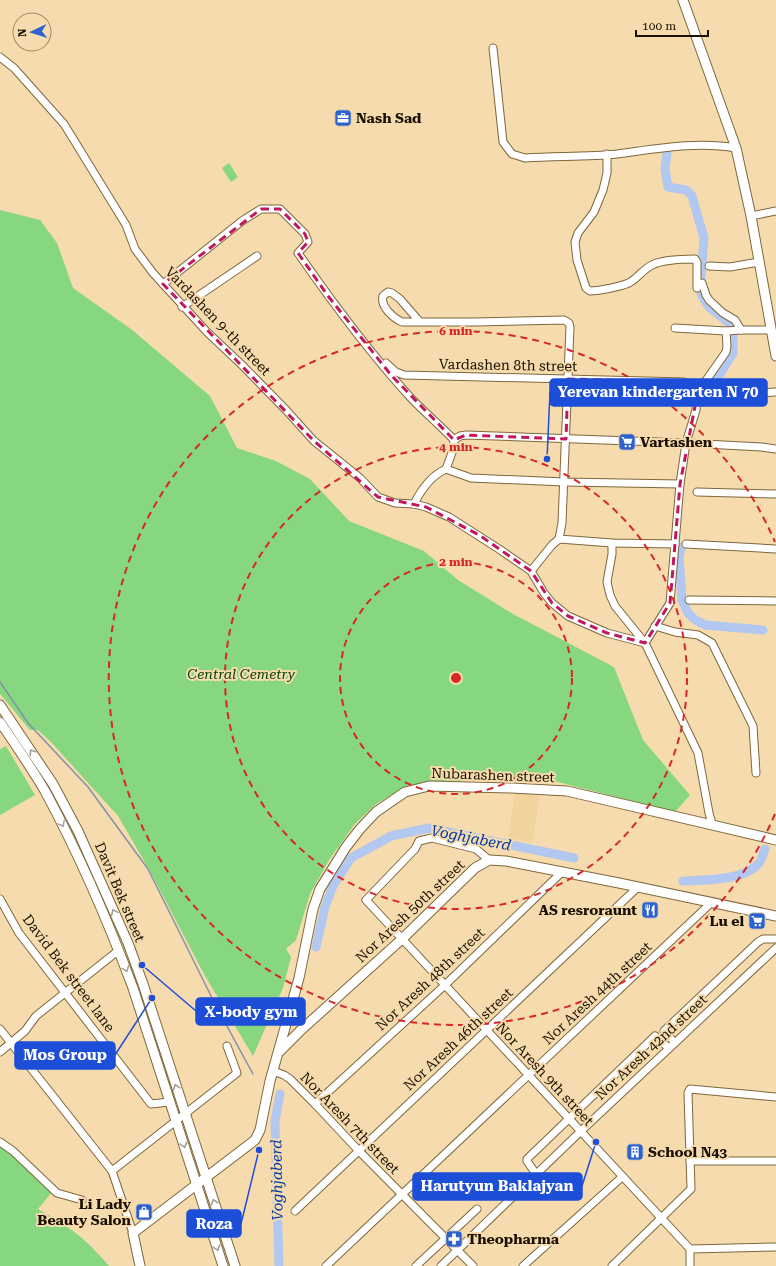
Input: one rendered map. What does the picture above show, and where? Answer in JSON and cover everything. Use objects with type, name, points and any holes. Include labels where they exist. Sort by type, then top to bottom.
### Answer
[{"type":"main road","points":[[683,0],[736,148],[751,216],[776,356]]},
{"type":"main road","name":"Davit Bek street","points":[[0,705],[53,784],[78,831],[128,943],[235,1266]]},
{"type":"main road","name":"Davit Bek street","points":[[0,722],[44,790],[69,838],[119,950],[133,988],[223,1266]]},
{"type":"main road","name":"Nubarashen street","points":[[132,1233],[255,1140],[260,1130],[273,1071],[299,978],[313,909],[320,889],[336,861],[360,829],[376,812],[406,792],[429,786],[567,791],[776,840]]},
{"type":"main road","points":[[489,860],[506,861],[776,916]]},
{"type":"main road","name":"Nor Aresh 50th street","points":[[278,1053],[475,868],[489,860]]},
{"type":"main road","points":[[288,1018],[300,1031]]},
{"type":"main road","points":[[132,1233],[140,1266]]},
{"type":"street","points":[[493,48],[503,142],[512,154],[525,158],[606,154],[690,145],[714,145],[736,148]]},
{"type":"street","name":"Vardashen 9-th street","points":[[0,57],[14,68],[64,124],[126,225],[135,249],[163,284],[182,307],[281,404],[314,441],[360,478],[378,498],[395,503],[414,504],[426,507],[449,517],[479,535],[531,571]]},
{"type":"street","points":[[606,154],[607,173],[603,190],[594,212],[578,233],[575,242],[577,260],[586,288],[590,291],[596,291],[626,284],[652,265],[663,262],[695,259],[697,262],[700,285],[709,300],[723,313],[735,320],[740,330]]},
{"type":"street","points":[[163,284],[242,221],[261,209],[280,209],[305,234],[308,242],[298,253],[328,296],[391,375],[454,440]]},
{"type":"street","points":[[751,216],[776,212]]},
{"type":"street","points":[[182,307],[257,256]]},
{"type":"street","points":[[709,266],[730,267],[759,262]]},
{"type":"street","points":[[418,321],[397,296],[388,292],[382,296],[384,306],[396,319],[402,322],[564,320],[569,323],[562,523],[559,539],[552,545],[531,571],[552,603],[568,616],[607,633],[645,643]]},
{"type":"street","name":"Vardashen 8th street","points":[[342,309],[386,363],[400,375],[684,382],[688,384],[697,396]]},
{"type":"street","points":[[675,328],[727,331],[771,330]]},
{"type":"street","points":[[645,643],[670,603],[680,484],[686,443],[696,410],[697,396],[700,389],[726,352],[727,331]]},
{"type":"street","points":[[720,389],[759,393],[776,392]]},
{"type":"street","points":[[454,440],[460,436],[466,435],[686,443],[776,449]]},
{"type":"street","points":[[446,469],[453,450],[454,440]]},
{"type":"street","points":[[414,504],[423,487],[439,472],[446,469],[471,478],[564,482],[680,484]]},
{"type":"street","points":[[698,492],[776,494]]},
{"type":"street","points":[[559,539],[612,543],[675,544]]},
{"type":"street","points":[[612,543],[612,554],[607,587],[615,606],[645,643],[698,753],[708,813],[712,824]]},
{"type":"street","points":[[686,544],[776,549]]},
{"type":"street","points":[[689,600],[776,601]]},
{"type":"street","points":[[655,626],[675,632],[698,635],[712,643],[753,726],[756,773]]},
{"type":"street","name":"Nor Aresh 9th street","points":[[489,860],[476,849],[432,838],[419,841],[416,849],[366,900],[690,1249]]},
{"type":"street","name":"Nor Aresh 48th street","points":[[315,1104],[445,984],[562,872]]},
{"type":"street","name":"Nor Aresh 46th street","points":[[295,1211],[638,887]]},
{"type":"street","name":"David Bek street lane","points":[[0,899],[20,933],[151,1104],[169,1102]]},
{"type":"street","name":"Nor Aresh 44th street","points":[[326,1266],[711,903]]},
{"type":"street","points":[[675,1043],[664,1030],[758,942],[776,939]]},
{"type":"street","name":"Nor Aresh 42nd street","points":[[441,1266],[581,1131],[776,948]]},
{"type":"street","points":[[0,1052],[25,1031],[36,1016],[119,950]]},
{"type":"street","points":[[0,1029],[112,1171],[132,1233]]},
{"type":"street","points":[[536,1174],[527,1159],[655,1036],[669,1048]]},
{"type":"street","points":[[112,1171],[237,1073],[227,1046]]},
{"type":"street","name":"Nor Aresh 7th street","points":[[273,1071],[290,1079],[473,1266]]},
{"type":"street","points":[[612,1266],[691,1189],[688,1090],[693,1088],[776,1097]]},
{"type":"street","points":[[0,1142],[13,1151],[57,1192],[62,1195],[82,1200]]},
{"type":"street","points":[[690,1161],[776,1161]]},
{"type":"street","points":[[523,1266],[622,1177]]},
{"type":"street","points":[[416,1266],[477,1209]]},
{"type":"street","points":[[690,1266],[690,1249],[776,1247]]},
{"type":"highlighted area","points":[[261,209],[280,209],[305,234],[308,242],[298,253],[328,296],[391,375],[454,440],[466,435],[566,439],[568,379],[684,382],[697,396],[680,484],[670,603],[645,643],[607,633],[568,616],[552,603],[531,571],[479,535],[426,507],[378,497],[314,441],[163,284]]},
{"type":"shaded area","points":[[515,792],[540,796],[532,842],[508,838]]},
{"type":"green space","points":[[229,163],[238,177],[231,182],[222,168]]},
{"type":"green space","name":"Central Cemetry","points":[[0,210],[40,220],[57,243],[73,288],[131,329],[210,396],[237,448],[276,461],[310,479],[349,521],[424,551],[458,580],[513,614],[614,667],[643,740],[690,795],[675,812],[554,781],[448,781],[406,786],[376,804],[354,825],[329,860],[310,894],[296,940],[286,949],[291,957],[283,988],[253,1056],[205,976],[150,871],[118,816],[52,743],[38,730],[30,730],[0,694]]},
{"type":"green space","points":[[6,746],[35,795],[0,815],[0,749]]},
{"type":"green space","points":[[0,1145],[21,1161],[52,1192],[38,1209],[59,1221],[85,1241],[109,1266],[0,1266]]},
{"type":"waterway","name":"Voghjaberd","points":[[667,153],[665,169],[668,187],[686,190],[692,196],[704,238],[700,289],[702,296],[709,307],[730,324],[733,334],[733,353],[712,387],[710,394]]},
{"type":"waterway","name":"Voghjaberd","points":[[681,547],[679,557],[682,600],[688,613],[694,619],[705,625],[763,630]]},
{"type":"waterway","points":[[0,682],[28,723],[88,787],[148,869],[216,1006],[253,1074]]},
{"type":"waterway","name":"Voghjaberd","points":[[316,947],[325,907],[333,886],[351,858],[391,836],[429,828],[574,858]]},
{"type":"waterway","name":"Voghjaberd","points":[[683,881],[712,880],[744,873],[759,863],[765,849]]},
{"type":"waterway","name":"Voghjaberd","points":[[279,1266],[275,1121],[280,1094]]},
{"type":"place","name":"Nash Sad","points":[[343,118]]},
{"type":"place","name":"Vartashen","points":[[627,442]]},
{"type":"place","name":"Yerevan kindergarten N 70","points":[[547,459]]},
{"type":"place","name":"AS resroraunt","points":[[650,910]]},
{"type":"place","name":"Lu el","points":[[757,921]]},
{"type":"place","name":"X-body gym","points":[[142,965]]},
{"type":"place","name":"Mos Group","points":[[152,998]]},
{"type":"place","name":"Harutyun Baklajyan","points":[[596,1142]]},
{"type":"place","name":"Roza","points":[[259,1150]]},
{"type":"place","name":"School N43","points":[[635,1152]]},
{"type":"place","name":"Li Lady Beauty Salon","points":[[144,1212]]},
{"type":"place","name":"Theopharma","points":[[454,1239]]}]
